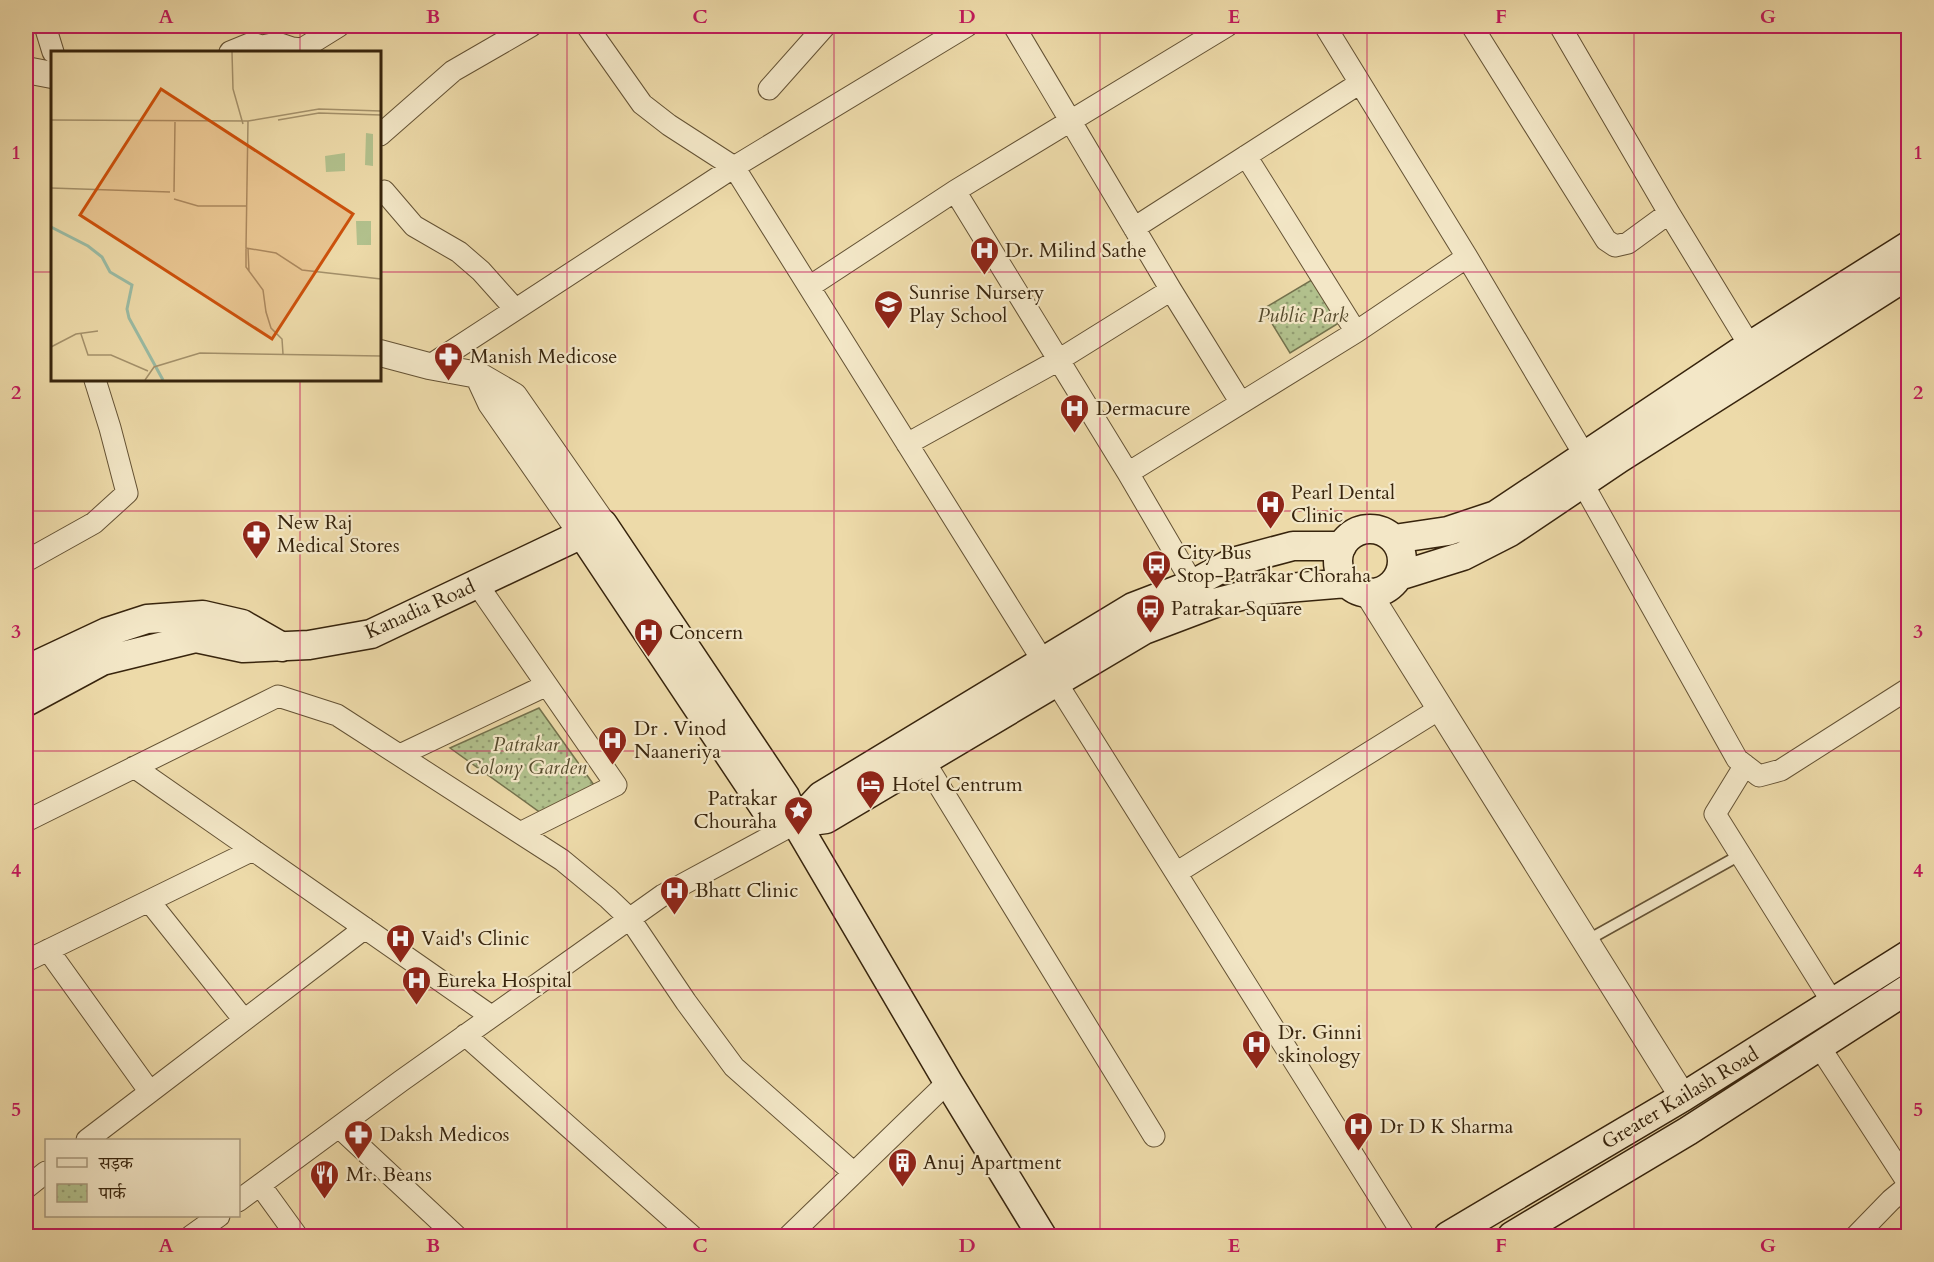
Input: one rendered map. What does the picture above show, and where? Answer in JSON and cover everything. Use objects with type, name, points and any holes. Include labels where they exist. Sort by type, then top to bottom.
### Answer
[{"type":"main road","points":[[1394,539],[1448,531],[1496,515],[1750,346],[1908,246]]},
{"type":"main road","points":[[1399,576],[1463,556],[1510,532],[1908,275]]},
{"type":"main road","points":[[593,529],[785,796],[796,823],[1035,1233]]},
{"type":"main road","name":"Kanadia Road","points":[[26,702],[102,661],[196,638],[243,648],[309,645],[371,634],[593,529]]},
{"type":"main road","points":[[796,823],[821,796],[1049,672],[1144,630],[1218,602],[1263,590],[1357,588],[1380,591],[1390,586],[1399,576],[1402,564],[1401,551],[1394,539],[1385,532],[1374,529],[1361,530],[1349,537],[1342,546],[1338,558],[1340,570],[1357,588]]},
{"type":"main road","points":[[796,823],[826,819],[924,761],[1049,672],[1133,606],[1193,584],[1233,562],[1293,546],[1342,546]]},
{"type":"main road","points":[[26,670],[107,632],[147,619],[203,615],[242,624],[282,646]]},
{"type":"main road","name":"Greater Kailash Road","points":[[1448,1236],[1683,1097],[1908,955]]},
{"type":"main road","name":"Greater Kailash Road","points":[[1512,1236],[1688,1131],[1908,989]]},
{"type":"street","points":[[45,26],[53,51]]},
{"type":"street","points":[[232,51],[252,43],[262,46],[277,43],[302,49],[339,26]]},
{"type":"street","points":[[381,134],[453,71],[531,26]]},
{"type":"street","points":[[587,26],[642,104],[669,125],[734,167],[1404,1236]]},
{"type":"street","points":[[769,89],[825,26]]},
{"type":"street","points":[[429,366],[734,167],[967,26]]},
{"type":"street","points":[[1014,26],[1241,403]]},
{"type":"street","points":[[809,287],[955,191],[1227,26]]},
{"type":"street","points":[[1325,26],[1467,257],[1584,456]]},
{"type":"street","points":[[1472,26],[1606,240],[1616,246],[1628,243],[1670,213]]},
{"type":"street","points":[[1560,26],[1750,346]]},
{"type":"street","points":[[26,70],[51,75]]},
{"type":"street","points":[[1134,228],[1360,83]]},
{"type":"street","points":[[1246,156],[1356,332]]},
{"type":"street","points":[[384,191],[414,226],[466,258],[481,271],[514,309]]},
{"type":"street","points":[[955,191],[1128,473],[1193,584]]},
{"type":"street","points":[[1128,473],[1356,332],[1467,257]]},
{"type":"street","points":[[907,444],[1058,361],[1171,290]]},
{"type":"street","points":[[381,352],[429,366],[478,375],[514,396],[593,529]]},
{"type":"street","points":[[26,561],[94,523],[127,494],[95,381]]},
{"type":"street","points":[[1583,484],[1737,759],[1760,776],[1781,770],[1908,689]]},
{"type":"street","points":[[477,584],[616,785],[520,833]]},
{"type":"street","points":[[1357,588],[1441,708],[1683,1097]]},
{"type":"street","points":[[400,755],[547,685]]},
{"type":"street","points":[[26,821],[278,696],[337,715],[562,860],[608,897],[630,918],[686,1002],[734,1067],[854,1173]]},
{"type":"street","points":[[1176,873],[1441,708]]},
{"type":"street","points":[[924,761],[1155,1136]]},
{"type":"street","points":[[1745,765],[1715,814],[1833,1003]]},
{"type":"street","points":[[134,767],[491,1016]]},
{"type":"street","points":[[240,1200],[491,1016],[663,895],[796,823]]},
{"type":"street","points":[[26,961],[253,850]]},
{"type":"street","points":[[149,901],[244,1020]]},
{"type":"street","points":[[88,1139],[365,928]]},
{"type":"street","points":[[48,950],[150,1092]]},
{"type":"street","points":[[465,1035],[692,1236]]},
{"type":"street","points":[[1819,1046],[1908,1184],[1857,1236]]},
{"type":"street","points":[[789,1236],[948,1082]]},
{"type":"street","points":[[339,1127],[456,1236]]},
{"type":"street","points":[[26,1188],[45,1173]]},
{"type":"street","points":[[260,1185],[297,1236]]},
{"type":"street","points":[[191,1236],[216,1217]]},
{"type":"lane","points":[[1586,941],[1740,855]]},
{"type":"green space","name":"Public Park","points":[[1315,278],[1342,321],[1290,353],[1263,309]]},
{"type":"green space","name":"Patrakar Colony Garden","points":[[539,708],[594,785],[541,813],[450,748]]},
{"type":"place","name":"Dr. Milind Sathe","points":[[984,276]]},
{"type":"place","name":"Sunrise Nursery Play School","points":[[888,330]]},
{"type":"place","name":"Manish Medicose","points":[[449,382]]},
{"type":"place","name":"Dermacure","points":[[1075,434]]},
{"type":"place","name":"Pearl Dental Clinic","points":[[1270,530]]},
{"type":"place","name":"New Raj Medical Stores","points":[[256,560]]},
{"type":"place","name":"City Bus Stop-Patrakar Choraha","points":[[1156,590]]},
{"type":"place","name":"Patrakar Square","points":[[1150,634]]},
{"type":"place","name":"Concern","points":[[648,658]]},
{"type":"place","name":"Dr . Vinod Naaneriya","points":[[613,766]]},
{"type":"place","name":"Hotel Centrum","points":[[871,810]]},
{"type":"place","name":"Patrakar Chouraha","points":[[798,836]]},
{"type":"place","name":"Bhatt Clinic","points":[[674,916]]},
{"type":"place","name":"Vaid's Clinic","points":[[400,964]]},
{"type":"place","name":"Eureka Hospital","points":[[416,1006]]},
{"type":"place","name":"Dr. Ginni skinology","points":[[1257,1070]]},
{"type":"place","name":"Dr D K Sharma","points":[[1359,1152]]},
{"type":"place","name":"Daksh Medicos","points":[[359,1160]]},
{"type":"place","name":"Anuj Apartment","points":[[902,1188]]},
{"type":"place","name":"Mr. Beans","points":[[325,1200]]}]
